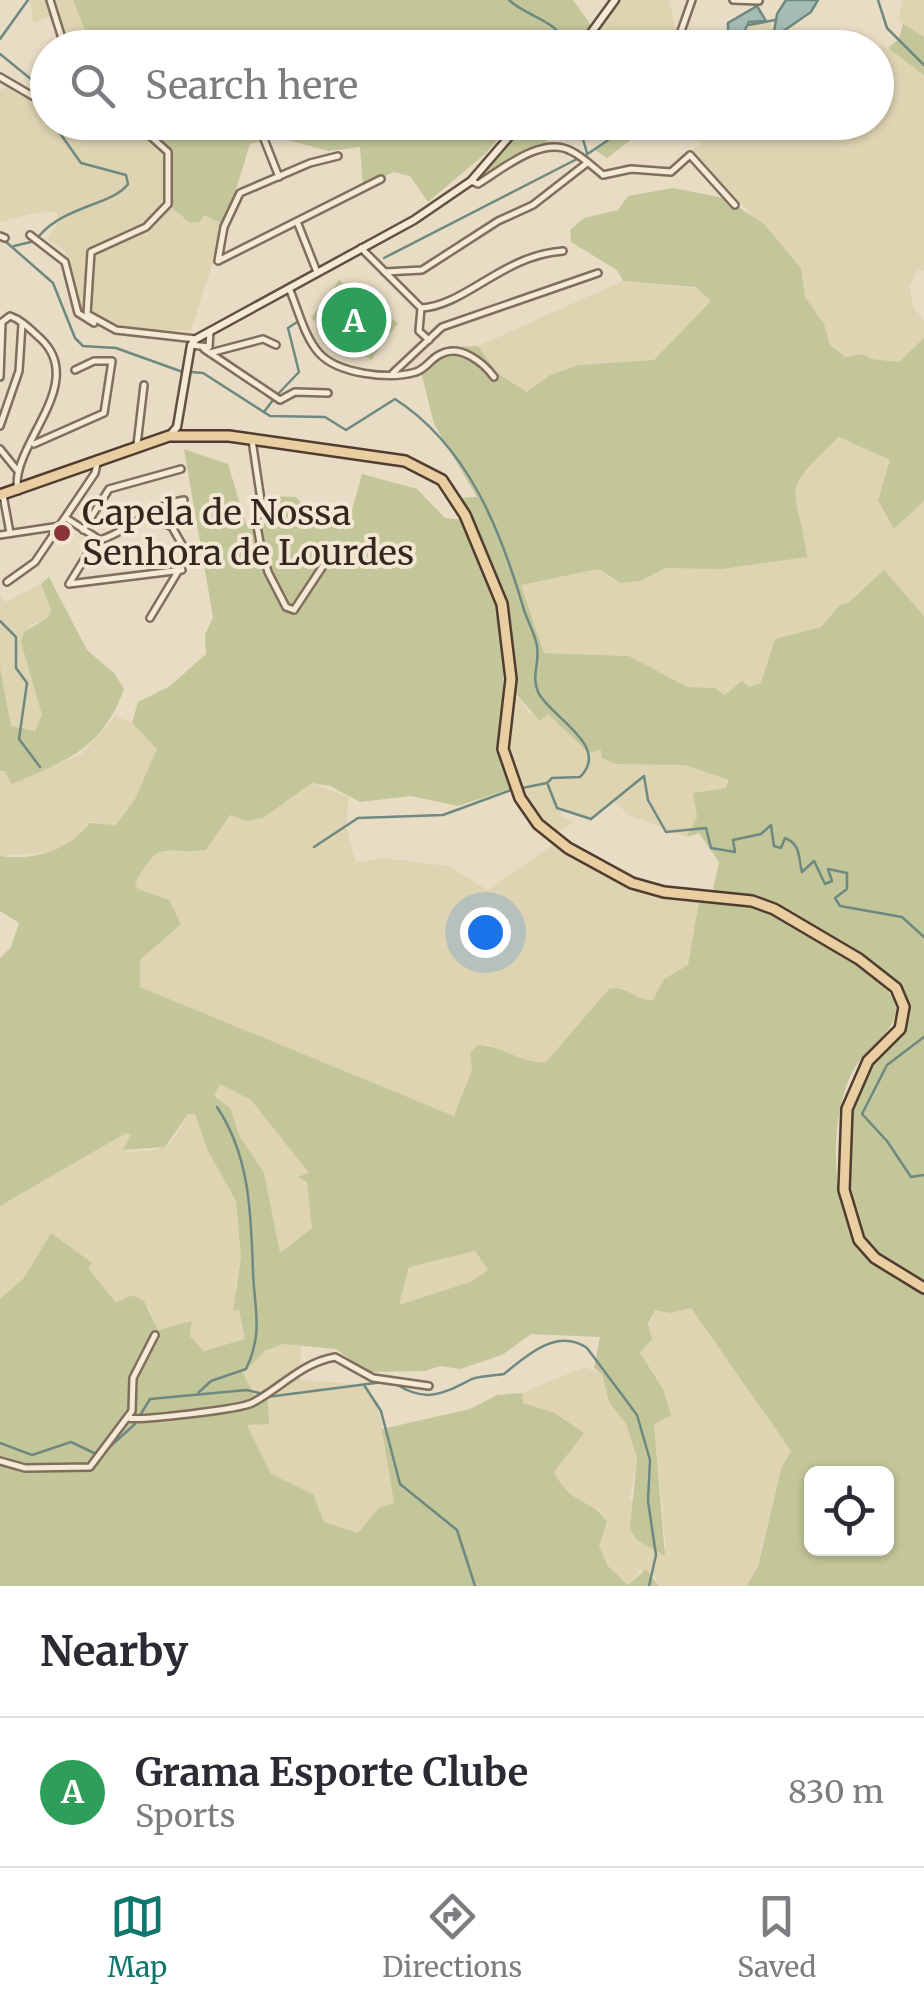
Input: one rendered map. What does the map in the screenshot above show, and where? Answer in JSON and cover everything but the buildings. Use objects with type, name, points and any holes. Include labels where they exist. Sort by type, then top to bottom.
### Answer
[{"type":"main road","points":[[593,30],[615,0]]},
{"type":"main road","points":[[169,436],[177,428],[194,342],[414,220],[471,182],[507,140]]},
{"type":"main road","points":[[1,495],[169,436],[252,440],[405,462],[434,472],[454,494],[502,604],[510,645],[503,749],[508,772],[538,824],[568,848],[632,883],[664,892],[752,901],[774,909],[859,959],[896,988],[904,1007],[900,1029],[868,1060],[847,1109],[844,1190],[859,1240],[875,1258],[924,1288]]},
{"type":"street","points":[[50,0],[60,30]]},
{"type":"street","points":[[679,30],[693,0]]},
{"type":"street","points":[[733,0],[759,1]]},
{"type":"street","points":[[0,77],[30,95]]},
{"type":"street","points":[[97,323],[88,314],[86,302],[91,252],[140,232],[168,204],[169,156],[154,140]]},
{"type":"street","points":[[265,140],[279,177]]},
{"type":"street","points":[[471,182],[478,184],[520,156],[550,149],[572,151],[602,175],[632,169],[671,172],[690,155],[734,205]]},
{"type":"street","points":[[338,156],[237,195],[218,262],[381,179]]},
{"type":"street","points":[[385,272],[422,270],[498,220],[533,205],[587,162]]},
{"type":"street","points":[[298,224],[317,272]]},
{"type":"street","points":[[30,235],[65,262],[78,312],[97,323],[132,334],[194,342],[280,400],[295,392],[328,393]]},
{"type":"street","points":[[361,248],[421,308],[419,331],[430,340]]},
{"type":"street","points":[[421,308],[448,300],[518,259],[563,251]]},
{"type":"street","points":[[393,373],[458,321],[598,273]]},
{"type":"street","points":[[290,288],[316,349],[344,370],[413,373],[439,354],[454,350],[486,365],[494,377]]},
{"type":"street","points":[[0,377],[2,319],[19,320],[50,348],[55,363],[50,406],[18,470],[18,491]]},
{"type":"street","points":[[0,426],[21,360],[19,320]]},
{"type":"street","points":[[207,351],[212,344],[210,331]]},
{"type":"street","points":[[207,351],[265,338],[276,345]]},
{"type":"street","points":[[31,446],[104,414],[112,361],[94,361],[74,370]]},
{"type":"street","points":[[138,445],[144,385]]},
{"type":"street","points":[[252,440],[262,507],[256,520],[260,543],[268,572],[286,607],[294,610],[323,566]]},
{"type":"street","points":[[0,450],[18,470]]},
{"type":"street","points":[[7,582],[36,562],[98,469],[98,459]]},
{"type":"street","points":[[83,530],[110,490],[182,468]]},
{"type":"street","points":[[1,495],[10,533]]},
{"type":"street","points":[[182,570],[69,584],[96,540],[130,526],[158,506],[184,500]]},
{"type":"street","points":[[145,514],[180,536],[188,555],[150,618]]},
{"type":"street","points":[[66,518],[96,540]]},
{"type":"street","points":[[0,535],[60,526]]},
{"type":"street","points":[[0,1462],[25,1468],[86,1469],[134,1407],[130,1391],[138,1362],[155,1335]]},
{"type":"street","points":[[128,1418],[154,1421],[173,1412],[246,1406],[300,1369],[335,1357],[373,1378],[430,1386]]},
{"type":"shaded area","points":[[30,0],[73,0],[85,30],[61,30],[54,15],[33,23]]},
{"type":"shaded area","points":[[620,0],[669,0],[676,30],[598,30]]},
{"type":"shaded area","points":[[902,0],[924,0],[924,37],[899,21]]},
{"type":"shaded area","points":[[756,19],[776,30],[745,30]]},
{"type":"shaded area","points":[[894,51],[898,52],[924,75],[924,271],[918,270],[910,286],[913,306],[924,321],[924,338],[899,362],[863,354],[847,357],[830,345],[824,324],[805,297],[801,268],[691,150],[700,144],[697,140],[894,140]]},
{"type":"shaded area","points":[[17,84],[30,91],[30,140],[159,140],[170,153],[169,205],[190,223],[199,222],[204,215],[225,225],[191,330],[139,331],[93,317],[77,307],[72,267],[65,251],[47,239],[56,226],[58,213],[43,211],[0,222],[0,90]]},
{"type":"shaded area","points":[[623,281],[697,288],[712,301],[654,360],[579,365],[550,375],[527,392],[497,373],[478,346]]},
{"type":"shaded area","points":[[839,437],[891,459],[887,471],[894,529],[924,501],[924,616],[884,570],[849,602],[839,606],[821,627],[794,634],[761,683],[726,695],[715,688],[687,687],[628,656],[544,653],[521,584],[598,569],[610,578],[646,577],[665,568],[686,568],[803,538],[794,494],[796,478]]},
{"type":"shaded area","points":[[41,584],[51,610],[49,617],[31,625],[21,641],[42,715],[39,728],[30,732],[11,726],[0,667],[0,595],[6,602]]},
{"type":"shaded area","points":[[510,687],[530,713],[545,717],[548,714],[589,753],[601,750],[685,765],[712,771],[731,781],[726,788],[694,800],[697,817],[686,837],[629,815],[613,801],[592,820],[564,809],[560,815],[573,822],[555,834],[527,802],[508,751]]},
{"type":"shaded area","points":[[115,716],[132,723],[157,749],[135,799],[116,825],[91,822],[68,846],[51,852],[0,856],[0,771],[5,771],[12,783],[82,754]]},
{"type":"shaded area","points":[[312,783],[349,797],[346,826],[356,862],[384,858],[448,866],[488,890],[555,843],[619,879],[700,896],[688,965],[664,979],[653,1000],[643,1001],[623,988],[596,1004],[546,1062],[523,1061],[487,1044],[473,1065],[455,1116],[140,987],[140,960],[181,924],[169,900],[138,889],[135,883],[151,854],[160,848],[206,850],[230,815],[246,820],[290,800]]},
{"type":"shaded area","points":[[220,1083],[251,1100],[310,1174],[299,1177],[307,1182],[312,1228],[279,1254],[263,1173],[240,1137],[234,1119],[214,1096]]},
{"type":"shaded area","points":[[188,1114],[195,1114],[208,1151],[236,1201],[241,1257],[235,1289],[245,1340],[204,1351],[190,1336],[192,1321],[158,1330],[149,1307],[116,1304],[87,1267],[91,1263],[51,1233],[24,1278],[0,1299],[0,1206],[126,1133],[131,1134],[124,1150],[129,1152],[155,1150],[171,1143]]},
{"type":"shaded area","points":[[475,1251],[488,1270],[470,1282],[399,1305],[409,1266]]},
{"type":"shaded area","points":[[691,1308],[791,1451],[781,1469],[757,1566],[747,1586],[659,1586],[654,1574],[640,1570],[629,1585],[608,1566],[599,1546],[607,1522],[600,1510],[571,1500],[554,1472],[568,1454],[566,1419],[523,1403],[522,1393],[585,1367],[602,1374],[609,1402],[626,1424],[637,1458],[630,1499],[666,1548],[654,1424],[663,1389],[640,1353],[655,1309],[670,1313]]},
{"type":"shaded area","points":[[283,1344],[301,1346],[300,1380],[369,1388],[372,1401],[378,1402],[395,1504],[379,1508],[359,1533],[323,1522],[312,1494],[271,1474],[246,1424],[266,1389],[255,1398],[242,1373],[265,1352]]},
{"type":"green space","points":[[73,0],[573,0],[591,25],[587,30],[85,30]]},
{"type":"green space","points":[[903,24],[924,37],[924,75],[894,52],[894,43]]},
{"type":"green space","points":[[157,140],[265,140],[250,144],[225,225],[204,215],[200,222],[190,223],[169,205],[170,153]]},
{"type":"green space","points":[[287,140],[497,140],[428,202],[410,176],[394,172],[363,186],[360,147],[329,151]]},
{"type":"green space","points":[[510,140],[546,140],[547,148],[524,152],[465,187]]},
{"type":"green space","points":[[605,140],[631,140],[607,158],[595,150]]},
{"type":"green space","points":[[673,188],[724,198],[763,223],[801,268],[805,297],[824,324],[830,345],[846,357],[863,354],[899,362],[924,338],[924,501],[894,529],[878,500],[890,460],[839,437],[806,470],[796,490],[807,557],[722,569],[665,568],[640,581],[621,583],[598,569],[521,585],[544,653],[629,656],[687,687],[715,688],[725,695],[742,681],[749,687],[761,683],[775,639],[821,627],[839,606],[849,602],[884,570],[924,616],[924,1284],[886,1262],[867,1244],[848,1187],[846,1138],[852,1095],[863,1071],[903,1016],[895,982],[775,902],[713,890],[719,862],[699,833],[686,837],[697,817],[693,793],[726,788],[729,780],[685,765],[616,764],[602,758],[601,750],[589,753],[548,714],[540,721],[510,687],[511,637],[501,588],[483,542],[459,498],[477,497],[434,424],[421,372],[453,347],[478,346],[497,373],[527,392],[550,375],[579,365],[654,360],[711,301],[696,287],[623,281],[617,270],[571,242],[570,230],[584,218],[618,210],[628,196]]},
{"type":"green space","points":[[339,280],[398,323],[371,360],[311,318]]},
{"type":"green space","points":[[184,449],[228,464],[247,527],[259,526],[271,496],[296,497],[305,507],[352,510],[362,474],[417,489],[445,518],[463,520],[495,589],[503,635],[502,745],[512,788],[458,806],[411,796],[360,802],[330,786],[312,783],[263,818],[246,821],[230,815],[206,850],[157,854],[135,883],[138,889],[169,900],[181,924],[140,960],[140,987],[454,1116],[472,1070],[470,1054],[476,1046],[546,1062],[609,989],[653,1000],[664,979],[688,965],[700,896],[752,902],[782,914],[843,951],[892,996],[896,1009],[891,1026],[858,1064],[845,1090],[836,1162],[843,1210],[861,1249],[882,1268],[924,1292],[924,1586],[747,1586],[758,1566],[781,1469],[791,1451],[691,1308],[670,1313],[655,1310],[648,1324],[652,1339],[640,1353],[663,1389],[671,1415],[654,1424],[665,1556],[637,1540],[630,1529],[637,1458],[626,1424],[609,1402],[602,1374],[594,1368],[600,1337],[531,1334],[502,1355],[460,1369],[440,1366],[425,1371],[367,1372],[336,1349],[283,1344],[265,1351],[243,1373],[255,1397],[267,1388],[269,1424],[247,1425],[271,1474],[313,1494],[324,1522],[358,1533],[379,1508],[394,1503],[382,1429],[470,1409],[497,1395],[522,1393],[523,1403],[555,1413],[584,1433],[554,1472],[568,1492],[607,1522],[599,1546],[608,1566],[628,1585],[646,1569],[659,1586],[0,1586],[0,1299],[24,1278],[51,1233],[92,1263],[88,1268],[116,1303],[133,1295],[144,1301],[158,1330],[192,1321],[190,1336],[204,1351],[245,1339],[239,1310],[233,1311],[241,1257],[236,1201],[208,1151],[195,1114],[188,1114],[165,1147],[123,1150],[131,1135],[126,1133],[0,1206],[0,958],[11,947],[19,923],[0,911],[0,856],[38,855],[61,847],[90,823],[116,825],[135,799],[157,749],[132,723],[138,702],[170,686],[206,654],[205,635],[213,617]],"holes":[[[220,1084],[251,1100],[309,1173],[297,1177],[307,1182],[312,1228],[280,1253],[264,1173],[240,1137],[230,1108],[214,1096]],[[475,1251],[488,1270],[470,1282],[399,1305],[409,1267]]]},
{"type":"green space","points":[[49,577],[87,650],[114,673],[124,689],[94,739],[66,759],[12,784],[5,771],[0,771],[0,667],[11,726],[35,731],[42,715],[21,642],[24,632],[49,617],[51,610],[41,584]]},
{"type":"water","points":[[786,0],[818,0],[811,12],[785,30],[774,30],[777,14]]},
{"type":"water","points":[[757,6],[766,21],[749,22],[745,30],[728,30],[728,23]]},
{"type":"waterway","points":[[0,39],[28,0]]},
{"type":"waterway","points":[[509,0],[556,30]]},
{"type":"waterway","points":[[878,0],[889,30]]},
{"type":"waterway","points":[[749,25],[775,20]]},
{"type":"waterway","points":[[894,35],[924,65]]},
{"type":"waterway","points":[[0,54],[30,78]]},
{"type":"waterway","points":[[39,236],[62,218],[112,197],[128,184],[126,175],[81,163],[65,140]]},
{"type":"waterway","points":[[583,140],[587,153]]},
{"type":"waterway","points":[[583,157],[608,140]]},
{"type":"waterway","points":[[384,258],[577,159]]},
{"type":"waterway","points":[[5,241],[53,283],[75,338],[83,346],[116,348],[180,371],[203,373],[270,416],[325,417],[346,430],[395,399],[443,441],[478,492],[504,550],[536,642],[538,692],[584,743],[588,754],[588,765],[580,777],[552,778],[547,783],[522,788]]},
{"type":"waterway","points":[[14,246],[31,242]]},
{"type":"waterway","points":[[277,395],[299,372],[288,328],[297,322]]},
{"type":"waterway","points":[[264,412],[273,400]]},
{"type":"waterway","points":[[0,621],[16,637],[16,668],[27,683],[19,739],[40,767]]},
{"type":"waterway","points":[[548,785],[557,808],[591,819],[644,776],[648,800],[666,832],[706,828],[711,848],[735,852],[733,840],[761,834],[771,825],[774,846],[781,848],[785,838],[794,844],[802,872],[814,861],[825,884],[832,881],[828,869],[847,873],[847,889],[835,898],[840,906],[902,917],[924,937]]},
{"type":"waterway","points":[[314,847],[358,818],[443,815],[511,790]]},
{"type":"waterway","points":[[924,1037],[887,1065],[862,1114],[887,1141],[911,1177],[924,1175]]},
{"type":"waterway","points":[[198,1393],[211,1381],[246,1369],[255,1343],[257,1320],[247,1186],[236,1145],[217,1107]]},
{"type":"waterway","points":[[396,1384],[417,1394],[435,1394],[476,1378],[504,1374],[532,1352],[553,1342],[576,1342],[587,1348],[637,1415],[650,1460],[648,1501],[656,1555],[649,1586]]},
{"type":"waterway","points":[[267,1397],[383,1382]]},
{"type":"waterway","points":[[364,1385],[381,1411],[400,1484],[457,1530],[475,1586]]},
{"type":"waterway","points":[[139,1417],[150,1399],[247,1390],[259,1393]]},
{"type":"waterway","points":[[103,1453],[135,1424]]},
{"type":"waterway","points":[[0,1443],[32,1455],[71,1442],[94,1453]]},
{"type":"place","name":"Grama Esporte Clube","points":[[354,320]]},
{"type":"place","name":"Capela de Nossa Senhora de Lourdes","points":[[62,533]]}]
